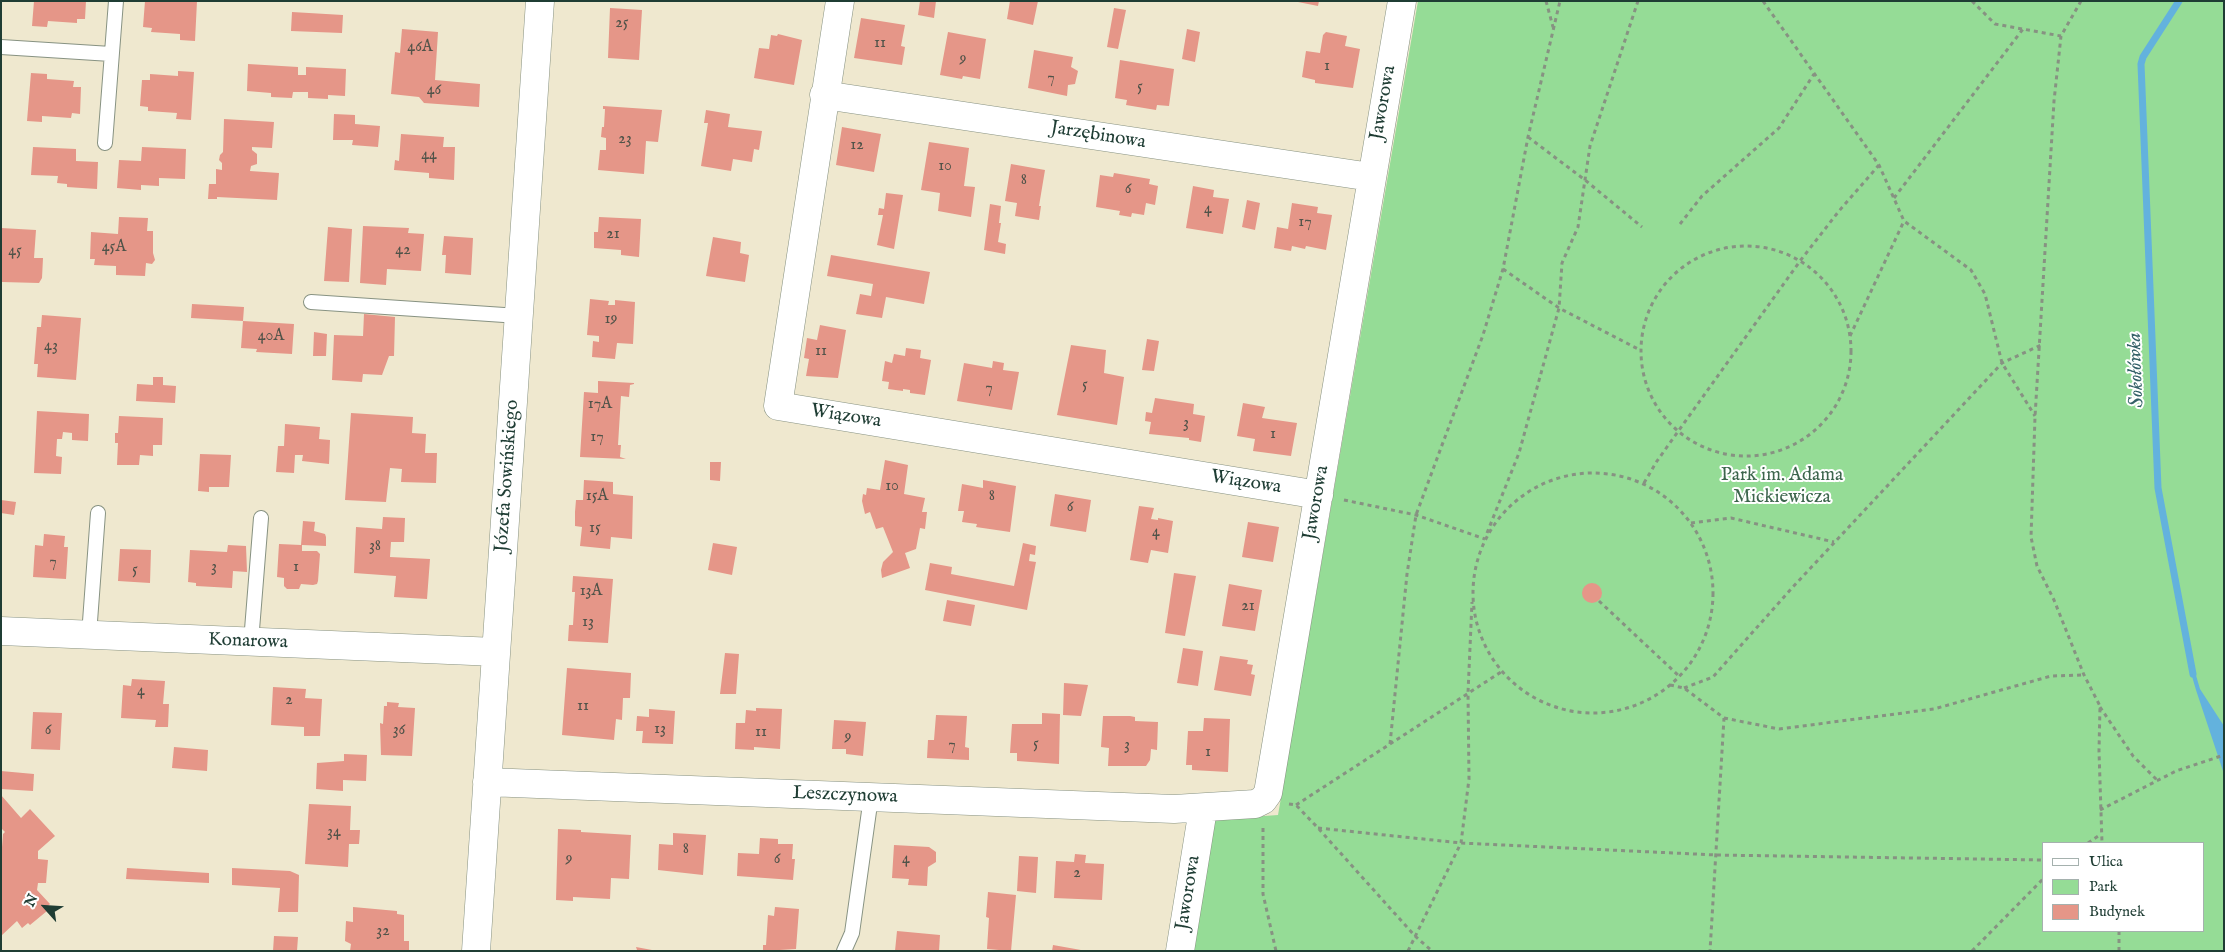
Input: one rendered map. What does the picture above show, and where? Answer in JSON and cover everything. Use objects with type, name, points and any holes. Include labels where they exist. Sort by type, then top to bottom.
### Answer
[{"type":"street","name":"Józefa Sowińskiego","points":[[476,951],[540,1]]},
{"type":"street","name":"Wiązowa","points":[[840,1],[824,95],[778,406],[1319,495]]},
{"type":"street","name":"Jaworowa","points":[[1263,800],[1268,793],[1402,1]]},
{"type":"street","name":"Jarzębinowa","points":[[824,95],[1371,177]]},
{"type":"street","name":"Konarowa","points":[[1,631],[496,652]]},
{"type":"street","name":"Leszczynowa","points":[[487,782],[670,791],[1203,809]]},
{"type":"street","points":[[1203,809],[1255,804],[1263,800]]},
{"type":"street","name":"Jaworowa","points":[[1180,951],[1203,809]]},
{"type":"lane","points":[[105,143],[116,1]]},
{"type":"lane","points":[[1,47],[111,54]]},
{"type":"lane","points":[[311,302],[518,316]]},
{"type":"lane","points":[[89,635],[98,513]]},
{"type":"lane","points":[[251,642],[261,518]]},
{"type":"lane","points":[[844,951],[853,927],[871,797]]},
{"type":"path","points":[[1546,1],[1553,27]]},
{"type":"path","points":[[1390,744],[1407,574],[1416,515],[1483,335],[1503,269],[1528,137],[1560,1]]},
{"type":"path","points":[[1408,951],[1461,843],[1469,780],[1468,693],[1472,586],[1476,562],[1519,453],[1559,308],[1562,263],[1578,227],[1590,146],[1638,1]]},
{"type":"path","points":[[1763,1],[1879,165],[1904,221],[1971,270],[1985,294],[2002,363],[2035,417]]},
{"type":"path","points":[[1972,1],[1995,24],[2061,36]]},
{"type":"path","points":[[2081,1],[2061,36],[2054,101],[2041,344],[2035,417],[2030,537],[2037,566],[2054,600],[2084,675],[2100,706],[2133,756],[2157,780]]},
{"type":"path","points":[[1894,198],[2023,29]]},
{"type":"path","points":[[1680,224],[1702,196],[1779,128],[1814,74]]},
{"type":"path","points":[[1528,137],[1585,180],[1642,227]]},
{"type":"path","points":[[1644,483],[1678,432],[1800,261],[1839,211],[1879,165]]},
{"type":"path","points":[[1850,336],[1904,221]]},
{"type":"path","points":[[1742,246],[1775,250],[1800,261],[1816,273],[1828,286],[1842,310],[1850,336],[1851,355],[1843,390],[1824,422],[1794,445],[1776,452],[1757,456],[1719,453],[1701,447],[1678,432],[1657,408],[1648,390],[1642,370],[1640,350],[1642,330],[1648,311],[1658,293],[1670,278],[1686,264],[1722,248],[1742,246]]},
{"type":"path","points":[[1503,269],[1559,308],[1640,350]]},
{"type":"path","points":[[1684,688],[1713,678],[1834,542],[2002,363],[2041,344]]},
{"type":"path","points":[[1472,586],[1474,617],[1484,646],[1502,672],[1530,696],[1564,710],[1602,713],[1638,705],[1670,685],[1680,677],[1700,650],[1711,618],[1713,585],[1707,552],[1691,523],[1670,500],[1644,483],[1608,473],[1571,474],[1536,486],[1507,508],[1485,539]]},
{"type":"path","points":[[1319,495],[1416,515],[1485,539]]},
{"type":"path","points":[[1691,523],[1731,518],[1834,542]]},
{"type":"path","points":[[1599,601],[1680,677]]},
{"type":"path","points":[[1296,805],[1502,672]]},
{"type":"path","points":[[1670,685],[1684,688],[1724,718],[1779,729],[1934,709],[2051,676],[2084,675]]},
{"type":"path","points":[[2100,706],[2102,842]]},
{"type":"path","points":[[1710,951],[1724,718]]},
{"type":"path","points":[[2100,810],[2157,780],[2224,755]]},
{"type":"path","points":[[1276,951],[1263,894],[1263,800],[1296,805],[1415,936],[1432,951]]},
{"type":"path","points":[[1318,828],[1461,843],[1716,855],[2042,860]]},
{"type":"path","points":[[2089,842],[2101,834]]},
{"type":"path","points":[[1972,951],[2042,880]]},
{"type":"path","points":[[2119,932],[2119,951]]},
{"type":"green space","name":"Park im. Adama Mickiewicza","points":[[1418,1],[2224,1],[2224,951],[1189,951],[1208,820],[1278,815]]},
{"type":"water","points":[[2193,665],[2200,689],[2224,726],[2224,774],[2189,666]]},
{"type":"building","points":[[34,1],[86,1],[85,19],[77,19],[77,23],[48,21],[47,27],[32,26]]},
{"type":"building","points":[[145,1],[197,1],[195,41],[180,40],[180,34],[151,32],[152,28],[143,27]]},
{"type":"building","points":[[920,1],[936,1],[934,18],[918,15]]},
{"type":"building","points":[[1010,1],[1038,1],[1033,25],[1007,19]]},
{"type":"building","points":[[1293,1],[1319,1],[1318,6]]},
{"type":"building","points":[[610,8],[642,10],[639,60],[608,58]]},
{"type":"building","points":[[1114,8],[1126,10],[1118,49],[1107,47]]},
{"type":"building","points":[[292,12],[343,15],[342,33],[291,31]]},
{"type":"building","points":[[861,18],[905,25],[901,46],[905,47],[902,65],[854,58]]},
{"type":"building","points":[[402,29],[438,32],[435,80],[480,84],[479,107],[424,103],[419,97],[391,94],[395,52],[400,53]]},
{"type":"building","points":[[1187,29],[1200,32],[1195,62],[1182,59]]},
{"type":"building","points":[[948,32],[986,39],[980,79],[963,76],[962,79],[940,75]]},
{"type":"building","points":[[1326,32],[1347,36],[1345,46],[1360,49],[1353,88],[1315,83],[1315,80],[1302,77],[1306,51],[1320,53],[1323,35]]},
{"type":"building","points":[[778,34],[802,40],[794,85],[754,78],[759,48],[769,49],[771,35],[777,36]]},
{"type":"building","points":[[1034,50],[1073,57],[1071,67],[1078,71],[1075,84],[1068,85],[1067,96],[1028,88]]},
{"type":"building","points":[[1120,60],[1174,69],[1169,106],[1157,105],[1156,110],[1126,105],[1127,100],[1115,98]]},
{"type":"building","points":[[248,64],[298,67],[298,75],[306,75],[306,67],[346,69],[345,96],[328,95],[328,99],[308,98],[308,92],[293,92],[292,98],[271,97],[271,93],[247,91]]},
{"type":"building","points":[[178,71],[194,72],[191,120],[176,119],[177,113],[148,111],[148,107],[140,106],[142,80],[150,80],[150,74],[178,76]]},
{"type":"building","points":[[31,73],[47,74],[47,79],[74,81],[73,87],[81,87],[80,114],[72,113],[71,118],[42,116],[42,122],[27,121]]},
{"type":"building","points":[[603,106],[662,110],[658,142],[646,141],[644,174],[598,170],[600,150],[606,150],[606,138],[601,137],[602,127],[604,127],[605,109],[603,109]]},
{"type":"building","points":[[706,110],[730,114],[728,127],[762,131],[759,150],[754,149],[752,162],[733,159],[731,171],[701,166],[708,123],[704,123]]},
{"type":"building","points":[[334,114],[355,115],[355,124],[380,126],[378,147],[352,145],[353,140],[333,140]]},
{"type":"building","points":[[224,119],[274,122],[272,148],[252,147],[252,150],[257,154],[257,164],[251,166],[250,171],[279,173],[277,200],[217,197],[217,199],[208,199],[209,184],[216,184],[216,169],[222,170],[222,163],[219,160],[223,152]]},
{"type":"building","points":[[842,127],[881,134],[874,172],[836,165]]},
{"type":"building","points":[[401,134],[444,137],[443,147],[455,147],[454,180],[429,178],[429,173],[394,170],[395,160],[399,161]]},
{"type":"building","points":[[929,142],[969,148],[964,186],[975,187],[971,217],[938,211],[940,193],[921,190]]},
{"type":"building","points":[[33,147],[76,149],[76,161],[98,162],[97,189],[67,187],[67,184],[57,183],[58,176],[31,175]]},
{"type":"building","points":[[142,147],[186,149],[185,179],[159,178],[159,186],[141,185],[141,190],[117,188],[119,160],[141,161]]},
{"type":"building","points":[[1011,164],[1045,170],[1039,206],[1041,206],[1039,220],[1015,216],[1017,203],[1005,201]]},
{"type":"building","points":[[1114,173],[1150,179],[1149,184],[1158,186],[1155,205],[1146,203],[1144,215],[1132,213],[1131,217],[1119,215],[1120,211],[1096,207],[1100,175],[1113,177]]},
{"type":"building","points":[[1193,186],[1214,190],[1213,197],[1229,199],[1223,234],[1186,228]]},
{"type":"building","points":[[886,193],[903,195],[894,249],[877,245],[883,215],[878,215],[879,208],[884,209]]},
{"type":"building","points":[[1247,200],[1260,203],[1255,230],[1242,227]]},
{"type":"building","points":[[1292,203],[1318,207],[1317,213],[1332,215],[1326,250],[1306,246],[1305,249],[1292,246],[1291,251],[1274,248],[1277,227],[1288,229]]},
{"type":"building","points":[[990,204],[1001,206],[998,242],[1006,244],[1005,254],[984,250]]},
{"type":"building","points":[[119,217],[148,218],[147,231],[153,231],[153,253],[155,260],[152,264],[146,263],[145,276],[116,275],[116,266],[94,265],[95,259],[90,259],[91,232],[118,234]]},
{"type":"building","points":[[599,217],[641,219],[639,257],[621,255],[621,250],[594,248],[594,232],[598,232]]},
{"type":"building","points":[[363,226],[409,228],[408,233],[424,234],[421,271],[387,269],[386,285],[360,283]]},
{"type":"building","points":[[328,227],[352,229],[349,282],[324,281]]},
{"type":"building","points":[[1,228],[36,230],[34,258],[43,258],[42,278],[39,283],[2,282]]},
{"type":"building","points":[[444,236],[473,238],[471,275],[445,273],[446,255],[442,255]]},
{"type":"building","points":[[713,237],[741,242],[740,253],[749,255],[745,282],[706,276]]},
{"type":"building","points":[[831,255],[930,272],[924,304],[886,297],[882,318],[856,314],[860,294],[871,296],[873,284],[827,276]]},
{"type":"building","points":[[590,299],[609,301],[608,305],[615,305],[615,300],[635,302],[633,344],[617,343],[615,359],[592,357],[593,341],[599,342],[599,336],[587,335]]},
{"type":"building","points":[[192,304],[244,307],[243,321],[191,318]]},
{"type":"building","points":[[364,314],[395,317],[394,356],[389,356],[382,375],[363,374],[362,382],[332,380],[334,335],[363,336]]},
{"type":"building","points":[[42,315],[81,318],[76,380],[37,377],[38,364],[34,364],[37,327],[41,327]]},
{"type":"building","points":[[243,321],[294,324],[292,354],[256,352],[257,349],[241,348]]},
{"type":"building","points":[[820,325],[846,330],[838,378],[806,376],[809,359],[804,358],[807,338],[817,340]]},
{"type":"building","points":[[314,332],[327,334],[326,356],[313,356]]},
{"type":"building","points":[[1147,339],[1159,341],[1154,371],[1142,370]]},
{"type":"building","points":[[1071,345],[1106,350],[1104,373],[1124,377],[1117,425],[1057,415]]},
{"type":"building","points":[[906,348],[921,350],[920,358],[931,360],[925,395],[910,393],[910,390],[888,389],[889,382],[882,381],[885,361],[892,363],[894,354],[905,356]]},
{"type":"building","points":[[993,361],[1004,363],[1003,370],[1019,372],[1012,410],[957,401],[964,363],[992,368]]},
{"type":"building","points":[[153,377],[163,377],[163,385],[176,386],[175,403],[136,401],[137,384],[153,385]]},
{"type":"building","points":[[598,381],[634,383],[630,385],[629,397],[621,396],[618,445],[621,445],[620,457],[626,459],[580,457],[584,392],[598,393]]},
{"type":"building","points":[[1155,398],[1194,404],[1193,414],[1205,416],[1201,442],[1189,440],[1189,438],[1149,434],[1151,422],[1145,421],[1146,412],[1152,413]]},
{"type":"building","points":[[1243,403],[1265,407],[1262,418],[1297,423],[1291,456],[1253,451],[1255,439],[1237,436]]},
{"type":"building","points":[[37,411],[89,414],[88,441],[72,440],[72,433],[63,432],[62,439],[57,439],[56,456],[62,457],[61,474],[34,473]]},
{"type":"building","points":[[351,413],[413,417],[412,433],[426,434],[425,453],[437,453],[436,483],[401,482],[402,469],[390,468],[386,502],[345,500]]},
{"type":"building","points":[[119,416],[163,418],[162,445],[153,445],[153,456],[140,455],[139,465],[117,465],[118,443],[115,443],[115,433],[118,433]]},
{"type":"building","points":[[285,424],[320,427],[319,439],[330,440],[329,464],[302,461],[303,455],[295,455],[294,473],[276,472],[278,446],[284,446]]},
{"type":"building","points":[[200,454],[231,455],[229,487],[209,487],[209,492],[198,491]]},
{"type":"building","points":[[885,460],[908,465],[904,494],[925,498],[922,512],[927,512],[925,529],[920,528],[916,549],[905,553],[910,568],[882,578],[883,562],[893,552],[883,527],[876,529],[870,512],[865,514],[862,501],[863,494],[866,495],[867,488],[880,490]]},
{"type":"building","points":[[710,462],[721,462],[720,481],[710,480]]},
{"type":"building","points":[[584,480],[613,482],[613,494],[633,496],[632,539],[611,537],[610,549],[580,546],[582,527],[575,526],[575,512],[576,500],[583,500]]},
{"type":"building","points":[[983,480],[1016,486],[1010,532],[976,527],[977,524],[962,522],[964,511],[958,511],[962,484],[983,488]]},
{"type":"building","points":[[1055,494],[1091,500],[1086,532],[1050,526]]},
{"type":"building","points":[[1,500],[16,502],[14,515],[1,513]]},
{"type":"building","points":[[1139,506],[1154,508],[1151,519],[1158,520],[1158,518],[1173,521],[1168,553],[1151,550],[1148,563],[1130,560]]},
{"type":"building","points":[[383,517],[405,518],[404,542],[391,542],[390,557],[430,559],[427,599],[394,597],[396,576],[354,573],[356,527],[382,529]]},
{"type":"building","points":[[303,521],[315,522],[314,531],[325,534],[326,537],[326,546],[302,545],[302,551],[317,551],[320,554],[318,581],[317,584],[313,585],[301,584],[299,589],[287,589],[284,586],[284,578],[277,577],[279,544],[301,545]]},
{"type":"building","points":[[1248,522],[1279,527],[1273,562],[1242,557]]},
{"type":"building","points":[[44,534],[65,536],[64,547],[68,547],[66,579],[33,577],[35,545],[43,546]]},
{"type":"building","points":[[713,543],[737,547],[732,575],[708,570]]},
{"type":"building","points":[[1023,543],[1036,546],[1035,555],[1030,554],[1029,561],[1036,562],[1027,610],[925,590],[930,563],[952,567],[951,574],[1014,586]]},
{"type":"building","points":[[228,545],[246,546],[247,572],[233,571],[232,588],[196,586],[196,583],[188,582],[190,550],[227,552]]},
{"type":"building","points":[[120,549],[151,550],[150,583],[118,581]]},
{"type":"building","points":[[1174,573],[1196,576],[1185,636],[1165,633]]},
{"type":"building","points":[[573,576],[613,579],[608,643],[568,641],[569,625],[573,625],[575,592],[572,592]]},
{"type":"building","points":[[1592,583],[1599,586],[1602,593],[1599,600],[1592,603],[1585,600],[1582,593],[1585,586]]},
{"type":"building","points":[[1229,584],[1262,590],[1255,631],[1222,626]]},
{"type":"building","points":[[947,600],[975,605],[971,626],[943,621]]},
{"type":"building","points":[[1183,648],[1203,651],[1198,686],[1177,683]]},
{"type":"building","points":[[725,653],[739,654],[736,694],[720,694]]},
{"type":"building","points":[[1220,656],[1248,660],[1247,664],[1253,665],[1251,674],[1255,675],[1251,696],[1214,690]]},
{"type":"building","points":[[567,668],[631,673],[630,698],[623,698],[622,720],[616,719],[614,740],[562,735]]},
{"type":"building","points":[[132,679],[165,681],[163,704],[169,704],[168,727],[155,727],[156,720],[121,718],[123,685],[131,686]]},
{"type":"building","points":[[1064,683],[1088,685],[1081,716],[1063,715]]},
{"type":"building","points":[[273,687],[306,689],[305,698],[322,699],[320,736],[304,736],[304,727],[271,725]]},
{"type":"building","points":[[387,702],[399,703],[398,707],[415,708],[412,756],[381,755],[380,723],[383,724],[384,706],[387,706]]},
{"type":"building","points":[[756,708],[782,709],[780,749],[754,747],[754,750],[735,749],[736,723],[745,723],[746,710],[756,711]]},
{"type":"building","points":[[649,709],[675,711],[673,744],[642,743],[643,731],[636,731],[637,716],[649,717]]},
{"type":"building","points":[[33,712],[62,713],[60,750],[31,749]]},
{"type":"building","points":[[1042,713],[1060,714],[1059,764],[1017,761],[1017,753],[1010,753],[1012,724],[1042,724]]},
{"type":"building","points":[[936,715],[967,716],[965,747],[969,748],[969,760],[927,758],[928,740],[934,740]]},
{"type":"building","points":[[1103,716],[1130,716],[1135,717],[1135,721],[1158,722],[1157,750],[1151,749],[1150,760],[1146,766],[1108,766],[1109,748],[1101,747]]},
{"type":"building","points":[[1204,718],[1230,719],[1228,772],[1192,770],[1192,765],[1186,765],[1188,731],[1203,731]]},
{"type":"building","points":[[834,720],[866,722],[863,756],[846,754],[846,749],[832,749]]},
{"type":"building","points":[[174,747],[208,750],[207,771],[172,768]]},
{"type":"building","points":[[344,754],[367,755],[366,781],[343,780],[343,791],[316,789],[317,763],[344,761]]},
{"type":"building","points":[[1,771],[34,774],[33,791],[1,789]]},
{"type":"building","points":[[1,795],[21,818],[30,809],[55,836],[38,851],[38,859],[48,860],[46,883],[38,883],[37,890],[50,904],[45,909],[47,911],[30,925],[28,923],[22,928],[17,921],[1,936],[1,860],[3,834],[5,832],[1,828]]},
{"type":"building","points":[[309,804],[351,806],[350,830],[360,830],[359,844],[349,844],[348,867],[305,864]]},
{"type":"building","points":[[558,829],[631,835],[629,879],[611,878],[610,899],[573,897],[573,901],[556,900]]},
{"type":"building","points":[[673,833],[706,835],[703,875],[658,870],[659,844],[673,845]]},
{"type":"building","points":[[760,838],[778,839],[778,844],[793,844],[792,859],[795,859],[793,880],[737,876],[738,853],[759,854]]},
{"type":"building","points":[[894,845],[929,847],[936,852],[936,862],[928,867],[927,886],[908,885],[909,879],[892,878]]},
{"type":"building","points":[[1075,854],[1086,855],[1085,863],[1104,864],[1102,900],[1054,898],[1056,861],[1074,862]]},
{"type":"building","points":[[1019,856],[1038,857],[1036,893],[1017,891]]},
{"type":"building","points":[[127,868],[209,873],[209,883],[126,879]]},
{"type":"building","points":[[232,868],[290,871],[299,875],[298,912],[278,912],[280,888],[232,885]]},
{"type":"building","points":[[988,892],[1016,895],[1011,951],[987,949],[989,918],[986,917]]},
{"type":"building","points":[[353,907],[397,911],[397,914],[404,915],[404,941],[409,941],[409,951],[350,951],[351,944],[345,941],[346,921],[353,922]]},
{"type":"building","points":[[775,907],[799,909],[796,949],[763,951],[763,945],[766,945],[768,915],[774,916]]},
{"type":"building","points":[[897,931],[940,935],[939,951],[895,951]]},
{"type":"building","points":[[274,936],[298,937],[297,951],[273,951]]},
{"type":"building","points":[[1053,945],[1081,950],[1052,951]]},
{"type":"building","points":[[636,947],[652,950],[652,951],[637,950]]},
{"type":"waterway","name":"Sokołówka","points":[[2179,1],[2143,57],[2141,64],[2158,488],[2193,674]]}]
